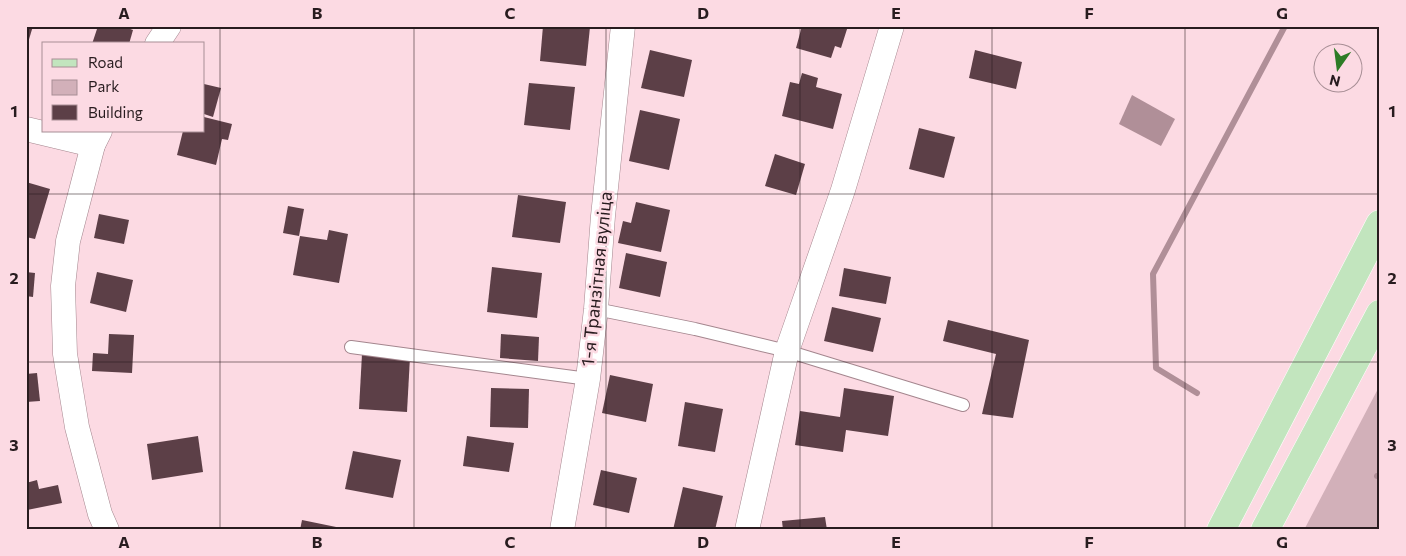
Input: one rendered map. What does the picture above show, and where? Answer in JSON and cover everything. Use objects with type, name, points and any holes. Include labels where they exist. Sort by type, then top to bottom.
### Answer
[{"type":"main road","points":[[1222,530],[1380,224]]},
{"type":"main road","points":[[1265,530],[1380,314]]},
{"type":"street","points":[[159,42],[169,26]]},
{"type":"street","name":"1-я Транзітная вуліца","points":[[562,530],[588,379],[623,26]]},
{"type":"street","points":[[747,530],[787,351],[843,190],[892,26]]},
{"type":"street","points":[[26,129],[42,131]]},
{"type":"street","points":[[50,132],[97,138],[68,241],[63,286],[65,354],[77,427],[100,514],[107,530]]},
{"type":"lane","points":[[596,309],[695,329],[787,351],[963,405]]},
{"type":"lane","points":[[351,347],[588,379]]},
{"type":"green space","points":[[1380,385],[1380,530],[1304,530]]},
{"type":"shaded area","points":[[1132,95],[1175,119],[1161,146],[1119,124]]},
{"type":"building","points":[[26,26],[33,26],[27,46],[26,46]]},
{"type":"building","points":[[98,26],[122,26],[133,30],[130,42],[93,42]]},
{"type":"building","points":[[543,26],[590,27],[586,66],[540,61]]},
{"type":"building","points":[[802,26],[848,26],[841,48],[835,46],[831,58],[796,48]]},
{"type":"building","points":[[650,50],[692,60],[684,97],[641,88]]},
{"type":"building","points":[[975,50],[1022,62],[1016,89],[969,78]]},
{"type":"building","points":[[802,73],[818,78],[816,87],[842,94],[833,129],[782,116],[790,82],[799,84]]},
{"type":"building","points":[[529,83],[575,87],[570,130],[524,125]]},
{"type":"building","points":[[205,84],[221,88],[213,117],[205,114]]},
{"type":"building","points":[[640,110],[680,119],[669,170],[629,161]]},
{"type":"building","points":[[205,117],[232,124],[228,140],[222,139],[216,165],[177,155],[183,132],[205,132]]},
{"type":"building","points":[[919,128],[955,137],[944,178],[909,169]]},
{"type":"building","points":[[775,154],[805,164],[796,195],[765,186]]},
{"type":"building","points":[[26,182],[50,189],[35,239],[26,237]]},
{"type":"building","points":[[518,195],[566,202],[560,243],[512,237]]},
{"type":"building","points":[[636,202],[670,210],[661,252],[618,243],[623,221],[631,223]]},
{"type":"building","points":[[288,206],[304,209],[299,236],[283,233]]},
{"type":"building","points":[[99,214],[129,220],[124,244],[94,238]]},
{"type":"building","points":[[329,230],[348,234],[339,283],[293,275],[300,236],[327,240]]},
{"type":"building","points":[[626,253],[667,262],[660,297],[619,288]]},
{"type":"building","points":[[492,267],[542,273],[537,318],[487,312]]},
{"type":"building","points":[[844,268],[891,277],[886,304],[839,296]]},
{"type":"building","points":[[26,272],[35,273],[33,297],[26,296]]},
{"type":"building","points":[[97,272],[133,280],[126,312],[90,303]]},
{"type":"building","points":[[832,307],[881,318],[873,352],[824,341]]},
{"type":"building","points":[[948,320],[1029,340],[1013,418],[982,414],[996,354],[943,341]]},
{"type":"building","points":[[109,334],[134,335],[132,373],[92,371],[93,353],[108,354]]},
{"type":"building","points":[[501,334],[539,337],[538,361],[500,358]]},
{"type":"building","points":[[362,354],[410,357],[407,412],[359,409]]},
{"type":"building","points":[[37,373],[40,401],[26,402],[26,374]]},
{"type":"building","points":[[610,375],[653,384],[646,422],[602,413]]},
{"type":"building","points":[[491,388],[529,389],[528,428],[490,427]]},
{"type":"building","points":[[844,388],[894,396],[888,436],[846,430],[843,452],[795,445],[800,411],[840,417]]},
{"type":"building","points":[[685,402],[723,409],[715,452],[678,446]]},
{"type":"building","points":[[198,436],[203,472],[152,480],[147,444]]},
{"type":"building","points":[[467,436],[514,443],[509,472],[463,466]]},
{"type":"building","points":[[353,451],[401,460],[393,498],[345,489]]},
{"type":"building","points":[[601,470],[637,478],[629,513],[593,505]]},
{"type":"building","points":[[37,480],[39,489],[58,485],[62,503],[27,510],[26,483]]},
{"type":"building","points":[[683,487],[723,496],[715,530],[673,530]]},
{"type":"building","points":[[825,517],[827,530],[783,530],[782,521]]},
{"type":"building","points":[[302,520],[341,528],[340,530],[300,530]]},
{"type":"waterway","points":[[1197,393],[1156,368],[1153,274],[1285,26]]}]
